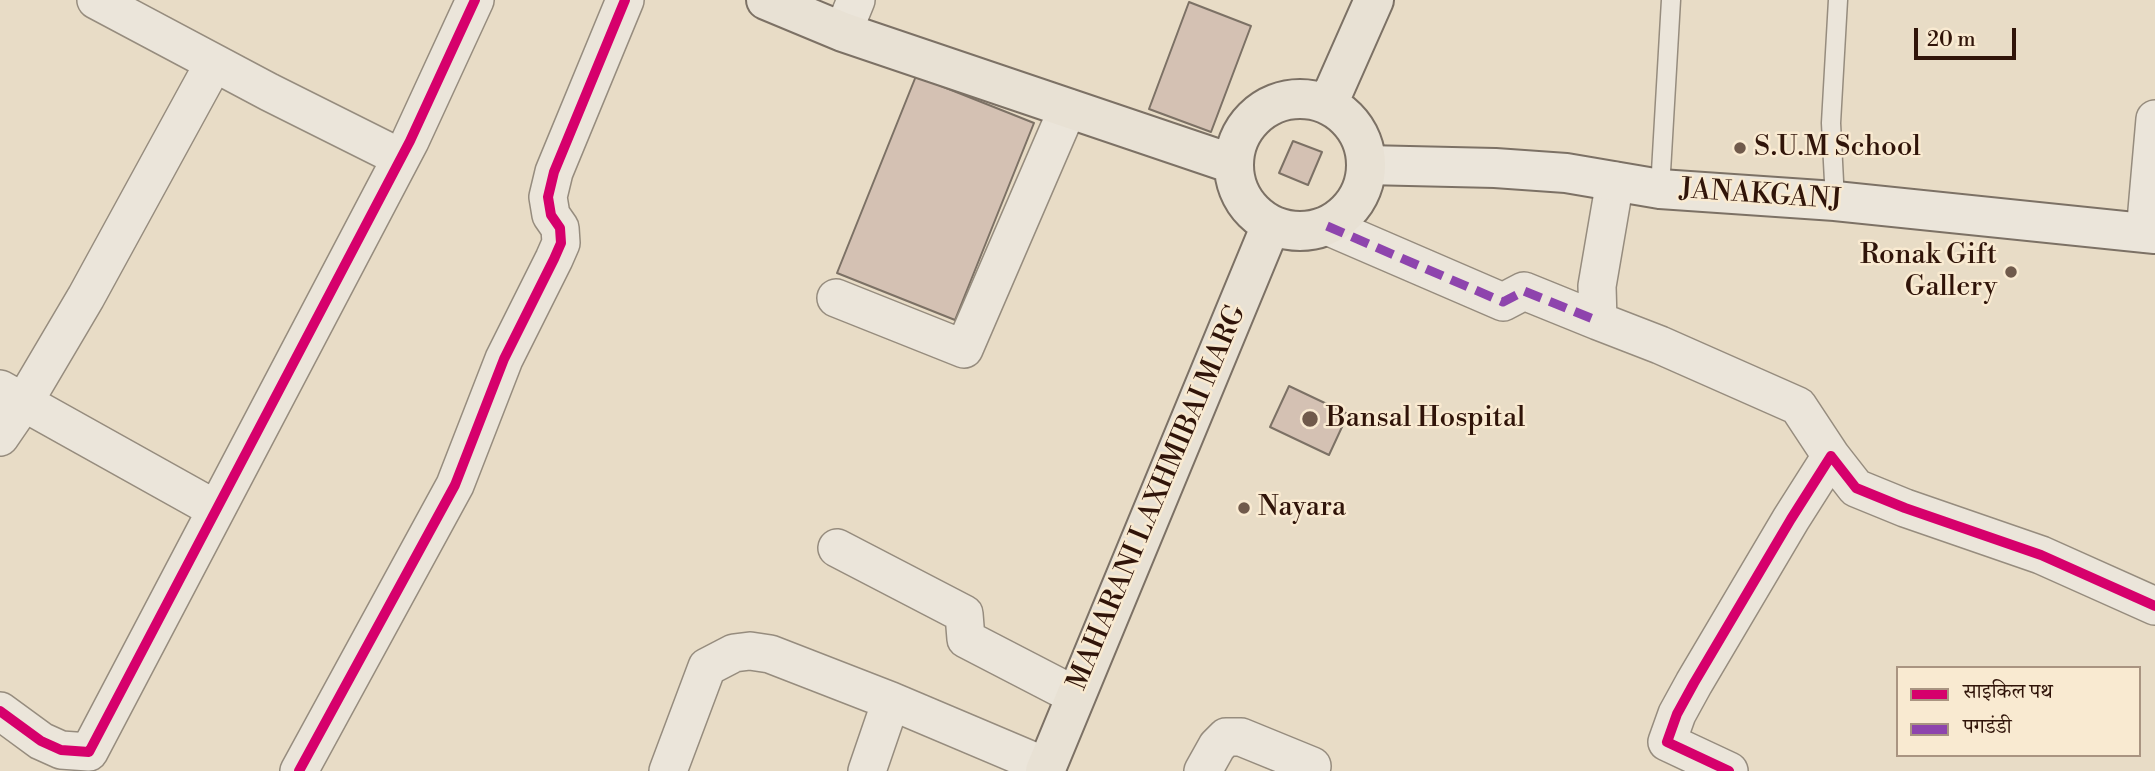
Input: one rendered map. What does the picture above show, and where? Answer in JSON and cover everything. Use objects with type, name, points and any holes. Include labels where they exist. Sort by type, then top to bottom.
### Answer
[{"type":"main road","points":[[766,0],[850,16],[1068,108],[1233,164]]},
{"type":"main road","points":[[1328,104],[1374,0]]},
{"type":"main road","points":[[1291,99],[1310,99],[1328,104],[1344,115],[1356,129],[1364,146],[1366,165],[1363,184],[1355,201],[1327,226],[1308,231],[1271,225],[1256,215],[1244,200],[1236,183],[1233,164],[1236,146],[1244,128],[1257,114],[1273,104],[1291,99]]},
{"type":"main road","name":"JANAKGANJ","points":[[1366,165],[1495,168],[1566,173],[1660,189],[1835,201],[2150,234]]},
{"type":"main road","name":"MAHARANI LAXHMIBAI MARG","points":[[1046,769],[1271,225]]},
{"type":"street","points":[[96,0],[401,158]]},
{"type":"street","points":[[0,711],[41,741],[83,761],[401,158],[475,0]]},
{"type":"street","points":[[299,771],[455,485],[504,359],[561,243],[560,228],[551,215],[548,197],[554,172],[625,0]]},
{"type":"street","points":[[0,437],[12,395],[86,297],[214,63]]},
{"type":"street","points":[[836,298],[964,349],[1068,108]]},
{"type":"street","points":[[2150,234],[2155,119]]},
{"type":"street","points":[[1598,321],[1597,286],[1615,181]]},
{"type":"street","points":[[1327,226],[1503,302],[1524,291],[1660,345],[1798,406],[1856,488],[1905,508],[2041,555],[2155,606]]},
{"type":"street","points":[[12,395],[215,509]]},
{"type":"street","points":[[1729,771],[1667,742],[1677,713],[1694,683],[1831,456]]},
{"type":"street","points":[[837,548],[964,614],[966,639],[1076,696]]},
{"type":"street","points":[[668,771],[707,667],[734,653],[750,651],[770,654],[891,701],[1046,769]]},
{"type":"street","points":[[867,771],[891,701]]},
{"type":"street","points":[[1203,771],[1217,746],[1226,737],[1241,737],[1312,766]]},
{"type":"lane","points":[[1660,189],[1671,0]]},
{"type":"lane","points":[[1835,201],[1831,123],[1838,0]]},
{"type":"building","points":[[1189,2],[1251,26],[1211,132],[1149,109]]},
{"type":"building","points":[[916,76],[1034,123],[955,320],[837,273]]},
{"type":"building","points":[[1293,141],[1322,152],[1308,185],[1279,173]]},
{"type":"building","points":[[1289,386],[1348,414],[1329,455],[1270,427]]},
{"type":"marked path","points":[[1327,226],[1503,302],[1524,291],[1598,321]]},
{"type":"cycle path","points":[[0,711],[41,741],[61,750],[89,752],[410,141],[475,0]]},
{"type":"cycle path","points":[[299,771],[455,485],[504,359],[561,243],[560,228],[551,215],[548,197],[554,172],[625,0]]},
{"type":"cycle path","points":[[1729,771],[1667,742],[1677,714],[1694,683],[1831,456],[1856,488],[1905,508],[2041,555],[2155,606]]},
{"type":"place","name":"S.U.M School","points":[[1740,148]]},
{"type":"place","name":"Ronak Gift Gallery","points":[[2011,272]]},
{"type":"place","name":"Bansal Hospital","points":[[1310,419]]},
{"type":"place","name":"Nayara","points":[[1244,508]]}]
